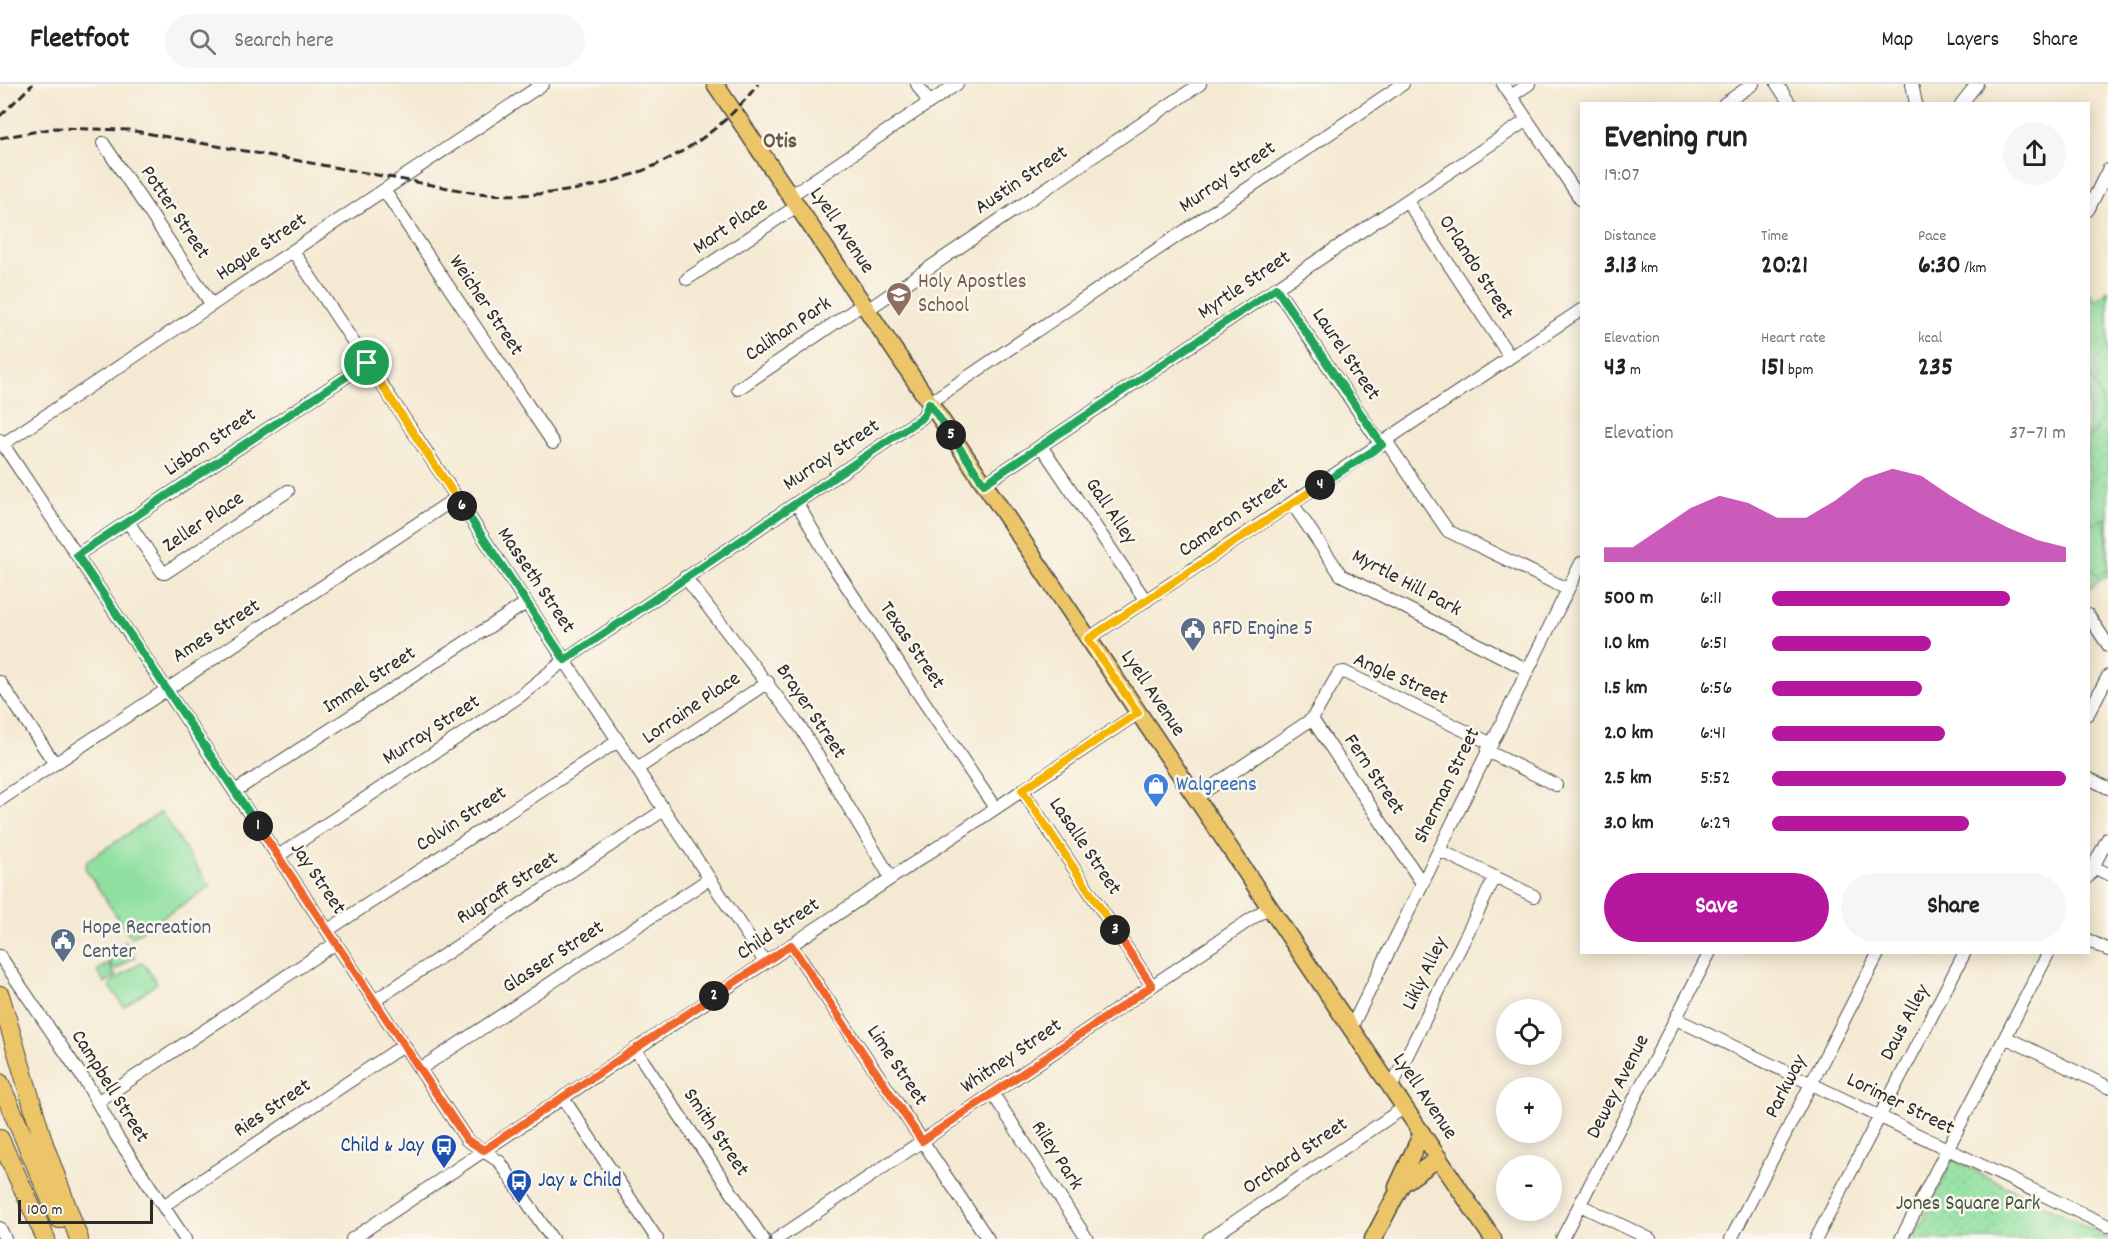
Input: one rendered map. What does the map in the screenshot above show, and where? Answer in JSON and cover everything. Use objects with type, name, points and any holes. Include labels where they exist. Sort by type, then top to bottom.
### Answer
[{"type":"highway","points":[[0,994],[39,1130],[79,1239]]},
{"type":"highway","points":[[0,1083],[70,1239]]},
{"type":"highway","points":[[0,1139],[46,1239]]},
{"type":"main road","name":"Lyell Avenue","points":[[715,84],[1493,1239]]},
{"type":"main road","points":[[1394,1197],[1404,1168],[1422,1133]]},
{"type":"main road","points":[[1373,1239],[1402,1184],[1439,1158]]},
{"type":"street","name":"Hague Street","points":[[2,442],[543,84]]},
{"type":"street","points":[[917,84],[929,103]]},
{"type":"street","name":"Mart Place","points":[[687,279],[957,84]]},
{"type":"street","name":"Austin Street","points":[[865,307],[1200,84]]},
{"type":"street","name":"Murray Street","points":[[278,856],[520,696],[565,660],[923,417],[929,403],[1403,84]]},
{"type":"street","points":[[1503,84],[1580,199]]},
{"type":"street","points":[[1511,96],[1529,84]]},
{"type":"street","points":[[1727,102],[1753,84]]},
{"type":"street","points":[[1777,84],[1789,102]]},
{"type":"street","points":[[1912,84],[1916,102]]},
{"type":"street","points":[[1963,102],[1977,84]]},
{"type":"street","name":"Myrtle Street","points":[[984,484],[1527,120]]},
{"type":"street","name":"Potter Street","points":[[103,143],[212,305]]},
{"type":"street","points":[[2090,206],[2108,170]]},
{"type":"street","name":"Weicher Street","points":[[384,190],[553,443]]},
{"type":"street","name":"Orlando Street","points":[[1407,201],[1510,357]]},
{"type":"street","name":"Masseth Street","points":[[292,251],[765,962]]},
{"type":"street","name":"Laurel Street","points":[[1276,288],[1448,531],[1568,590]]},
{"type":"street","name":"Calihan Park","points":[[738,389],[865,307]]},
{"type":"street","name":"Cameron Street","points":[[1088,639],[1580,311]]},
{"type":"street","name":"Lisbon Street","points":[[77,555],[367,363]]},
{"type":"street","name":"Jay Street","points":[[2,442],[467,1140],[500,1162],[552,1239]]},
{"type":"street","name":"Gall Alley","points":[[1041,446],[1146,601]]},
{"type":"street","name":"Zeller Place","points":[[128,522],[165,573],[288,490]]},
{"type":"street","name":"Ames Street","points":[[0,800],[456,498]]},
{"type":"street","name":"Texas Street","points":[[797,503],[832,564],[995,808]]},
{"type":"street","name":"Myrtle Hill Park","points":[[1292,503],[1341,575],[1528,670]]},
{"type":"street","name":"Sherman Street","points":[[1351,1028],[1580,564]]},
{"type":"street","name":"Brayer Street","points":[[685,577],[768,682],[801,728],[891,878]]},
{"type":"street","name":"Immel Street","points":[[235,791],[526,603]]},
{"type":"street","points":[[2090,618],[2108,645]]},
{"type":"street","name":"Angle Street","points":[[1195,798],[1312,719],[1335,677],[1344,672],[1489,747]]},
{"type":"street","points":[[2090,710],[2108,676]]},
{"type":"street","points":[[0,682],[55,764]]},
{"type":"street","name":"Lorraine Place","points":[[637,769],[768,682]]},
{"type":"street","name":"Child Street","points":[[357,1237],[1138,713]]},
{"type":"street","name":"Fern Street","points":[[1312,719],[1422,883]]},
{"type":"street","name":"Colvin Street","points":[[328,930],[618,741]]},
{"type":"street","points":[[1489,747],[1556,785]]},
{"type":"street","points":[[2090,779],[2108,788]]},
{"type":"street","name":"Lasalle Street","points":[[1022,790],[1152,986]]},
{"type":"street","name":"Rugraff Street","points":[[375,1001],[664,810]]},
{"type":"street","points":[[2108,837],[2091,872],[2108,874]]},
{"type":"street","points":[[1439,850],[1534,896]]},
{"type":"street","name":"Likly Alley","points":[[1391,1088],[1495,877]]},
{"type":"street","name":"Glasser Street","points":[[420,1069],[709,879]]},
{"type":"street","name":"Whitney Street","points":[[777,1239],[1269,908]]},
{"type":"street","points":[[2090,941],[2108,950]]},
{"type":"street","points":[[97,1102],[336,943]]},
{"type":"street","name":"Lime Street","points":[[791,945],[988,1239]]},
{"type":"street","name":"Dewey Avenue","points":[[1562,1239],[1709,954]]},
{"type":"street","name":"Parkway","points":[[1731,1239],[1878,954]]},
{"type":"street","name":"Daus Alley","points":[[1816,1239],[1964,954]]},
{"type":"street","points":[[1900,1239],[2048,954]]},
{"type":"street","name":"Campbell Street","points":[[0,956],[185,1239]]},
{"type":"street","name":"Lorimer Street","points":[[1676,1019],[2108,1226]]},
{"type":"street","points":[[2005,1037],[2108,1088]]},
{"type":"street","name":"Ries Street","points":[[163,1206],[404,1045]]},
{"type":"street","name":"Smith Street","points":[[635,1049],[763,1239]]},
{"type":"street","name":"Riley Park","points":[[993,1094],[1087,1239]]},
{"type":"street","points":[[563,1098],[657,1239]]},
{"type":"street","name":"Orchard Street","points":[[1209,1239],[1405,1107]]},
{"type":"street","points":[[1580,1205],[1650,1239]]},
{"type":"street","points":[[0,1228],[5,1239]]},
{"type":"green space","points":[[2108,290],[2108,575],[2090,588],[2090,294],[2096,301]]},
{"type":"green space","points":[[2090,377],[2099,392],[2103,409],[2095,432],[2090,438]]},
{"type":"green space","points":[[2106,518],[2108,569],[2097,577],[2090,566],[2090,526]]},
{"type":"green space","points":[[161,812],[210,887],[131,938],[85,868],[88,860]]},
{"type":"green space","points":[[126,942],[135,957],[115,970],[106,956]]},
{"type":"green space","points":[[108,963],[116,976],[105,983],[97,971]]},
{"type":"green space","points":[[140,963],[144,964],[157,983],[124,1007],[110,987],[111,983]]},
{"type":"green space","name":"Jones Square Park","points":[[1953,1160],[2108,1237],[2108,1239],[1914,1239]]},
{"type":"railway","points":[[0,116],[33,84]]},
{"type":"railway","points":[[0,138],[55,128],[129,130],[476,193],[516,195],[594,186],[632,175],[667,159],[701,139],[731,114],[758,84]]},
{"type":"place","name":"Holy Apostles School","points":[[899,318]]},
{"type":"place","name":"RFD Engine 5","points":[[1193,653]]},
{"type":"place","name":"Walgreens","points":[[1156,809]]},
{"type":"place","name":"Hope Recreation Center","points":[[63,964]]},
{"type":"place","name":"Child & Jay","points":[[444,1170]]},
{"type":"place","name":"Jay & Child","points":[[519,1205]]},
{"type":"district","name":"Otis","points":[[780,142]]},
{"type":"route","points":[[1276,288],[1382,445],[1088,639],[1138,713],[1022,790],[1152,986],[922,1141],[791,945],[484,1150],[467,1140],[77,555],[367,363],[565,660],[923,417],[929,403],[984,484],[1276,288]]}]
